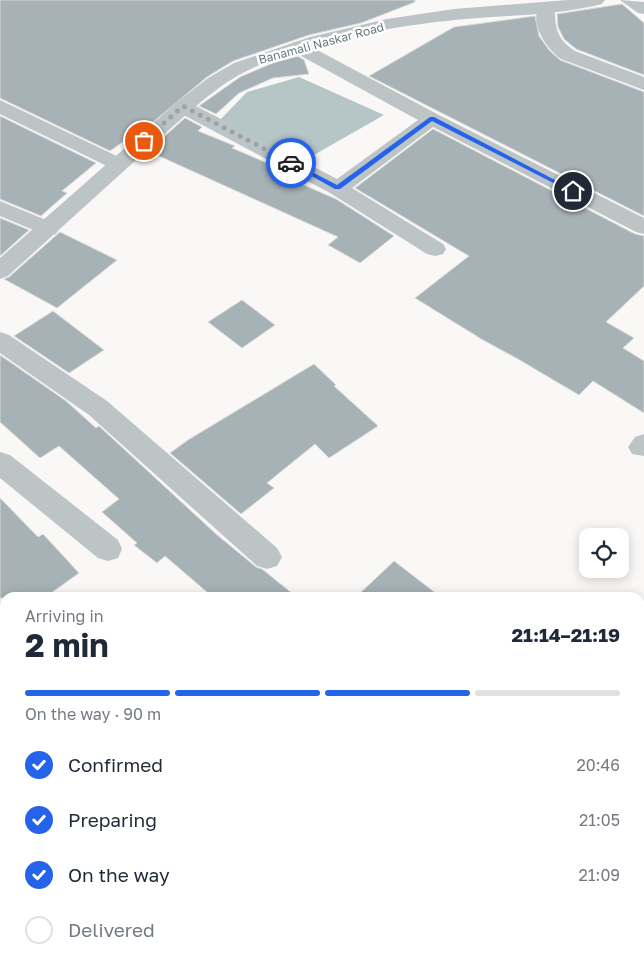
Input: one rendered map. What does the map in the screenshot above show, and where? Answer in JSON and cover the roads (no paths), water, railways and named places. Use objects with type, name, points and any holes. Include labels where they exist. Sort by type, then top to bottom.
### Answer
[{"type":"street","points":[[419,0],[434,16]]},
{"type":"street","name":"Banamali Naskar Road","points":[[0,270],[48,229],[183,106],[211,84],[249,64],[298,47],[365,29],[434,16],[546,9],[596,0]]},
{"type":"street","points":[[629,0],[644,9]]},
{"type":"street","points":[[546,9],[549,38],[558,49],[568,55],[644,84]]},
{"type":"street","points":[[298,47],[432,119],[644,227]]},
{"type":"street","points":[[0,106],[118,164]]},
{"type":"street","points":[[183,106],[338,188],[435,249]]},
{"type":"street","points":[[338,188],[432,119]]},
{"type":"street","points":[[0,208],[48,229]]},
{"type":"street","points":[[0,340],[98,408],[267,557]]},
{"type":"street","points":[[0,463],[108,548]]}]
